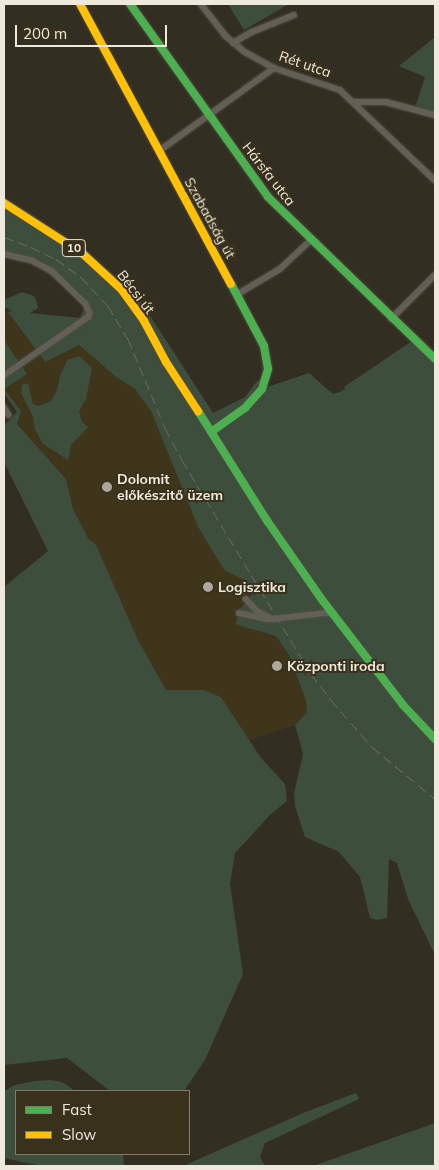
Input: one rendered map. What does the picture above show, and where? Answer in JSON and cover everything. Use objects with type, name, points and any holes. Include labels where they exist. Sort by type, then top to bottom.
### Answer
[{"type":"main road","name":"Szabadság út","points":[[80,4],[238,294],[264,346],[267,364],[266,380],[257,396],[245,408],[211,432]]},
{"type":"main road","name":"Hársfa utca","points":[[130,4],[268,197],[435,360]]},
{"type":"main road","name":"Bécsi út","points":[[4,203],[83,254],[121,289],[144,321],[166,362],[211,432]]},
{"type":"main road","name":"10","points":[[211,432],[268,522],[332,614],[403,705],[435,739]]},
{"type":"street","name":"Rét utca","points":[[202,4],[233,43],[245,52],[274,68],[340,90],[355,102],[435,180]]},
{"type":"street","points":[[233,43],[252,32],[294,15]]},
{"type":"street","points":[[159,151],[274,68]]},
{"type":"street","points":[[355,102],[374,101],[435,115]]},
{"type":"street","points":[[238,294],[280,269],[311,240]]},
{"type":"street","points":[[4,254],[31,260],[52,271],[86,304],[90,313],[89,317],[4,376]]},
{"type":"street","points":[[391,319],[435,275]]},
{"type":"street","points":[[4,407],[9,415]]},
{"type":"street","points":[[246,599],[257,611],[273,619]]},
{"type":"street","points":[[316,614],[321,610],[323,601]]},
{"type":"street","points":[[239,613],[273,619],[332,614]]},
{"type":"shaded area","points":[[8,312],[45,362],[79,345],[116,377],[135,389],[151,411],[198,527],[225,570],[245,580],[254,593],[241,608],[235,624],[276,636],[289,655],[306,701],[307,712],[295,725],[249,740],[221,697],[204,690],[166,691],[138,640],[96,545],[88,538],[73,509],[66,479],[17,424],[21,411],[4,389],[4,314]]},
{"type":"green space","points":[[228,4],[289,4],[244,30]]},
{"type":"green space","points":[[435,37],[435,114],[415,108],[425,77],[399,66]]},
{"type":"green space","points":[[4,197],[85,249],[138,297],[213,413],[245,397],[257,381],[262,379],[261,389],[309,373],[333,394],[340,392],[345,389],[344,387],[412,341],[435,361],[435,955],[408,899],[397,863],[389,859],[387,918],[377,920],[370,918],[360,877],[339,852],[305,837],[295,806],[294,793],[303,754],[295,725],[307,712],[306,701],[289,655],[276,636],[235,624],[241,608],[253,593],[245,580],[225,571],[198,527],[151,411],[135,389],[116,377],[79,345],[45,362],[8,312],[12,311],[4,307],[4,300],[22,292],[34,296],[36,300],[38,308],[30,313],[80,318],[85,307],[63,285],[37,265],[4,257]]},
{"type":"green space","points":[[4,340],[27,374],[4,389]]},
{"type":"green space","points":[[79,356],[92,368],[86,399],[79,411],[82,422],[88,427],[71,445],[68,460],[43,444],[35,429],[33,417],[21,393],[22,385],[28,383],[33,404],[38,406],[51,401],[57,390],[60,376],[67,360]]},
{"type":"green space","points":[[4,389],[21,411],[17,424],[66,479],[73,509],[88,538],[96,545],[138,640],[166,690],[204,690],[221,697],[261,758],[285,784],[287,801],[270,815],[235,853],[230,884],[243,974],[205,1060],[185,1090],[109,1090],[67,1058],[4,1065],[4,587],[48,551],[4,462],[4,425],[17,412],[4,393]]},
{"type":"green space","points":[[50,1080],[62,1082],[74,1090],[15,1090],[15,1155],[123,1155],[124,1166],[41,1166],[4,1158],[4,1091],[15,1085]]},
{"type":"green space","points":[[356,1093],[359,1099],[265,1143],[260,1157],[265,1166],[183,1166],[303,1113]]},
{"type":"green space","points":[[435,1123],[435,1166],[313,1166]]},
{"type":"railway","points":[[4,237],[56,259],[81,277],[108,306],[128,339],[165,428],[182,460],[311,674],[372,747],[435,799]]},
{"type":"traffic: fast","points":[[130,4],[268,197],[435,359]]},
{"type":"traffic: fast","points":[[211,432],[245,408],[262,389],[268,369],[264,346],[231,284]]},
{"type":"traffic: fast","points":[[198,411],[268,522],[323,601],[403,705],[435,739]]},
{"type":"traffic: slow","points":[[80,4],[231,284]]},
{"type":"traffic: slow","points":[[4,203],[83,254],[121,289],[144,321],[166,362],[198,411]]},
{"type":"place","name":"Dolomit előkészitő üzem","points":[[107,487]]},
{"type":"place","name":"Logisztika","points":[[208,587]]},
{"type":"place","name":"Központi iroda","points":[[277,666]]}]
